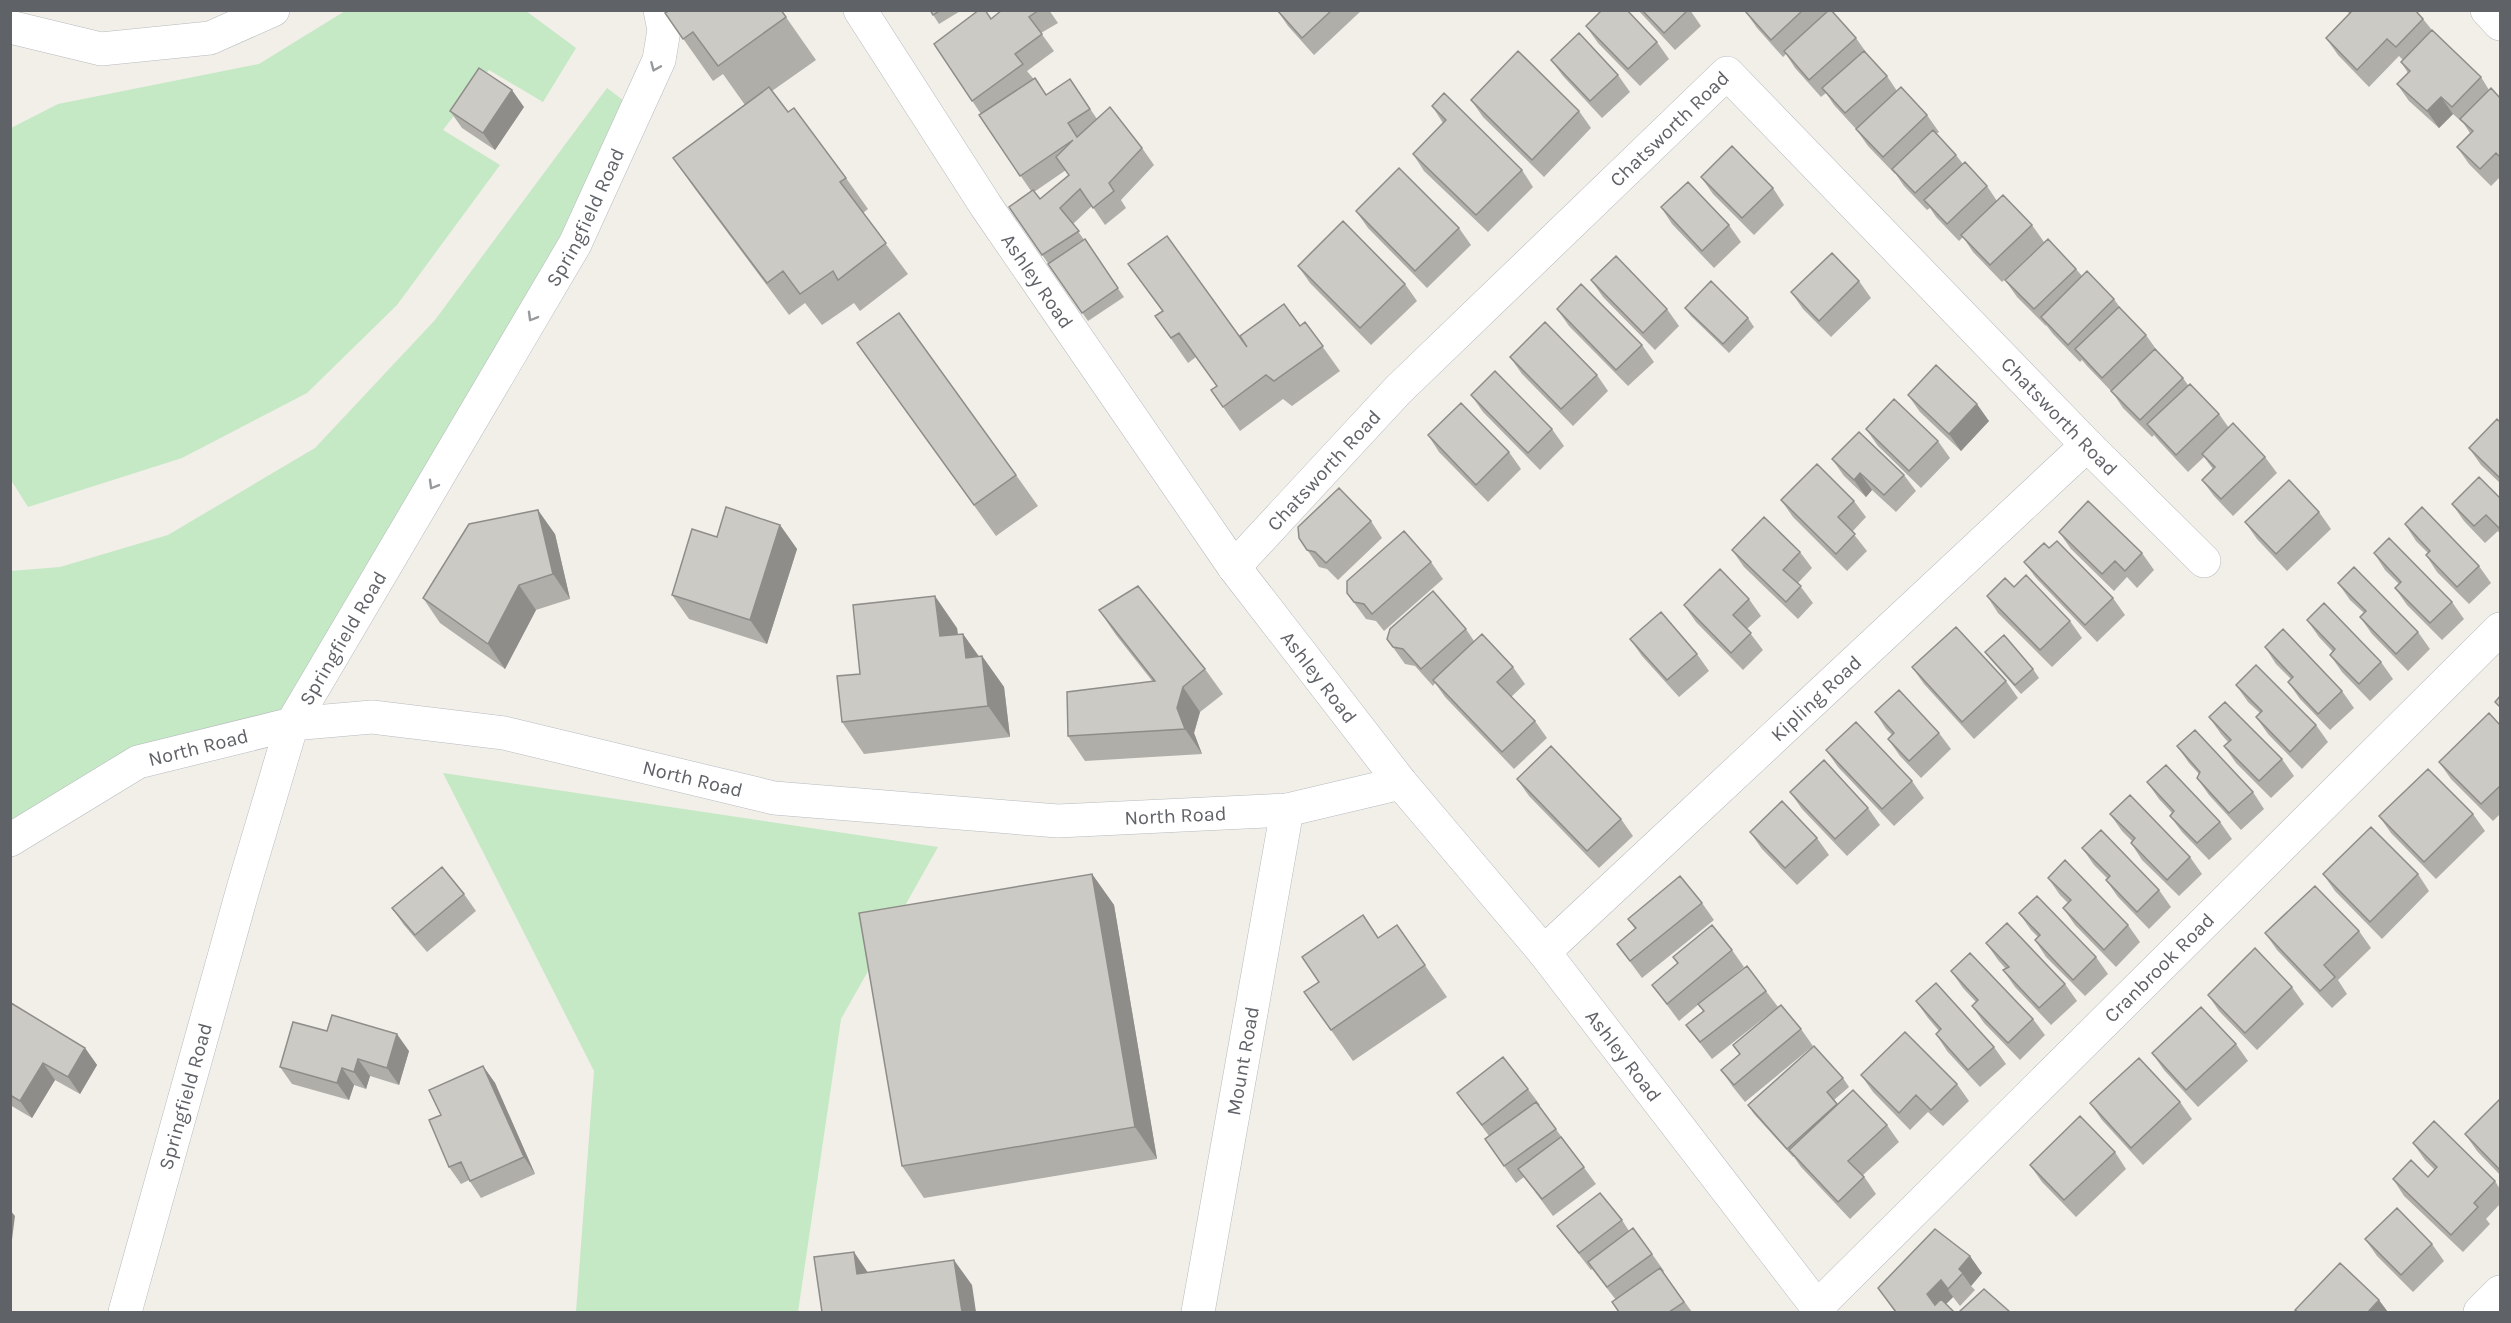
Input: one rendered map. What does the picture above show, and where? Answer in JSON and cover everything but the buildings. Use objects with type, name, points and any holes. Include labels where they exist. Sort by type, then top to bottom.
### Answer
[{"type":"street","points":[[10,27],[101,49],[210,38],[273,10]]},
{"type":"street","name":"Springfield Road","points":[[124,1312],[292,724],[575,244],[659,60],[664,30],[660,10]]},
{"type":"street","name":"Ashley Road","points":[[860,10],[986,206],[1234,567],[1401,783],[1544,952],[1819,1310]]},
{"type":"street","points":[[2487,10],[2500,24]]},
{"type":"street","name":"Chatsworth Road","points":[[1234,567],[1398,390],[1727,73],[2087,445],[2204,561]]},
{"type":"street","name":"Kipling Road","points":[[1544,952],[2087,445]]},
{"type":"street","name":"Cranbrook Road","points":[[1819,1310],[2500,629]]},
{"type":"street","name":"North Road","points":[[10,840],[138,762],[292,724],[372,717],[504,733],[774,798],[1058,821],[1287,810],[1401,783]]},
{"type":"street","name":"Mount Road","points":[[1198,1312],[1287,810]]},
{"type":"street","points":[[2480,1312],[2500,1292]]},
{"type":"green space","points":[[345,11],[526,11],[576,48],[543,102],[489,70],[443,130],[500,165],[397,305],[307,393],[182,458],[28,507],[11,480],[11,128],[58,104],[259,64]]},
{"type":"green space","points":[[607,88],[636,110],[292,724],[139,762],[11,840],[11,571],[60,567],[168,535],[315,448],[435,320]]},
{"type":"green space","points":[[443,773],[938,847],[841,1019],[798,1312],[576,1312],[594,1071]]}]
